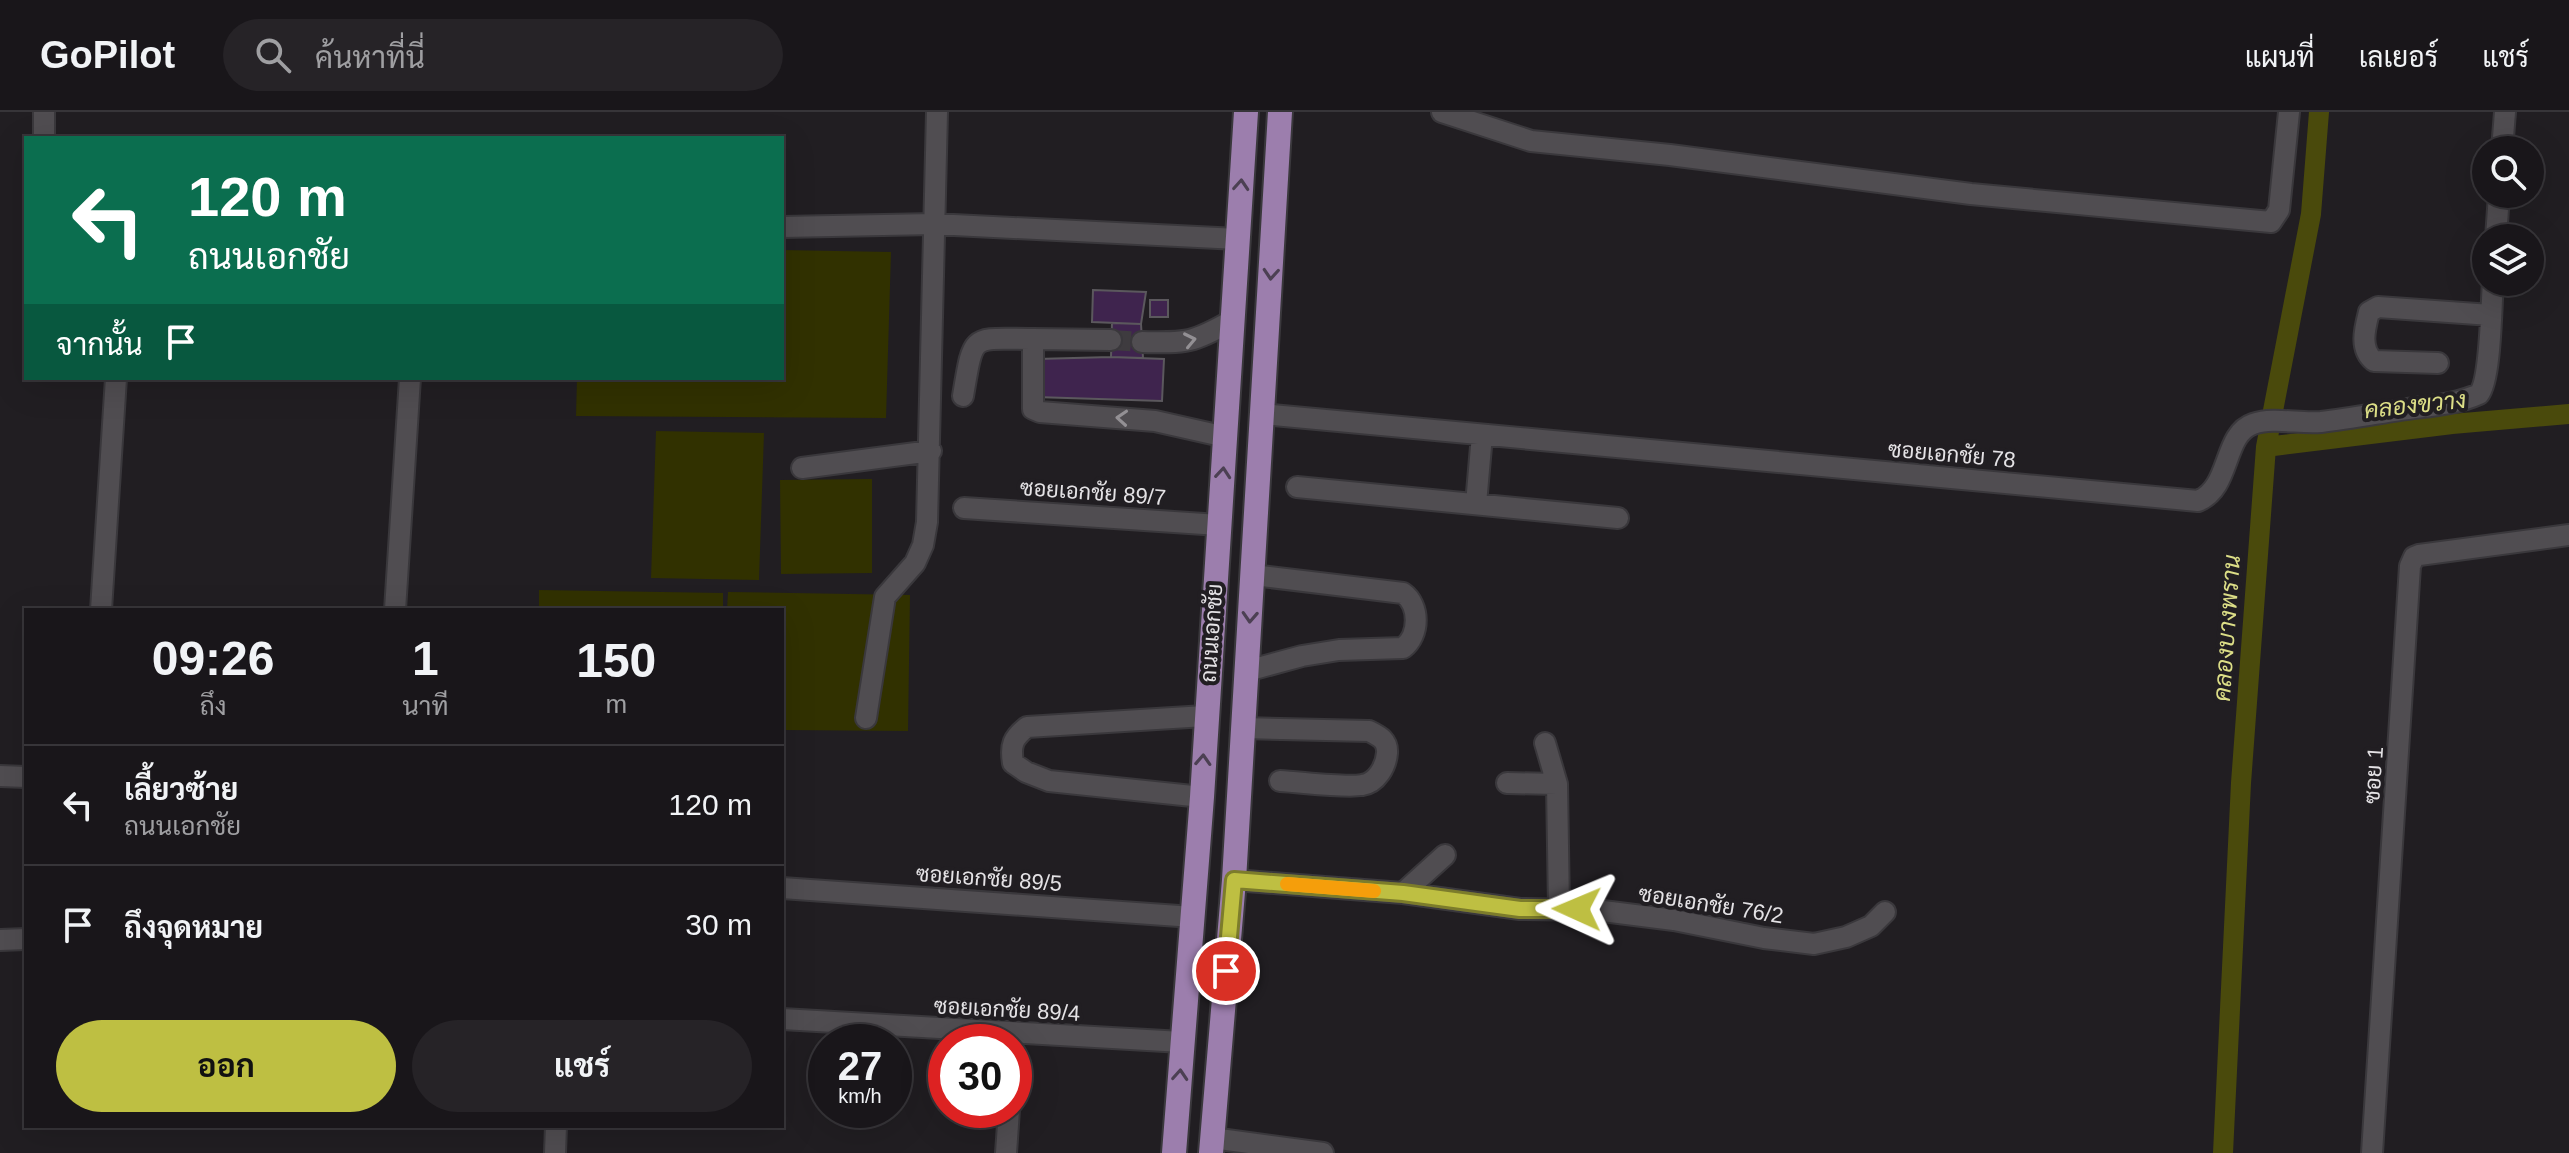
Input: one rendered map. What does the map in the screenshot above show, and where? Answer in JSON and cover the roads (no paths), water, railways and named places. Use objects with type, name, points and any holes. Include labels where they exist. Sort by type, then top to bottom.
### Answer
[{"type":"main road","name":"ถนนเอกชัย","points":[[1174,1153],[1202,797],[1246,112]]},
{"type":"main road","name":"ถนนเอกชัย","points":[[1212,1146],[1234,880],[1280,112]]},
{"type":"street","points":[[44,112],[44,136]]},
{"type":"street","points":[[866,718],[885,597],[915,563],[923,545],[931,451],[937,112]]},
{"type":"street","points":[[1442,112],[1531,141],[1670,155],[1971,194],[2271,222],[2279,210],[2289,112]]},
{"type":"street","points":[[2503,136],[2505,112]]},
{"type":"street","points":[[784,227],[934,224],[1238,239]]},
{"type":"street","name":"ซอยเอกชัย 78","points":[[1262,414],[2198,501],[2208,497],[2216,488],[2244,428],[2262,422],[2320,422],[2452,402],[2479,394],[2484,385],[2492,296]]},
{"type":"street","points":[[2438,363],[2374,361],[2365,347],[2369,312],[2378,307],[2491,315]]},
{"type":"street","points":[[1142,342],[1185,343],[1233,320]]},
{"type":"street","points":[[963,396],[970,354],[982,339],[1111,340]]},
{"type":"street","points":[[1033,339],[1031,405],[1036,411],[1155,421],[1226,437]]},
{"type":"street","points":[[101,608],[116,380]]},
{"type":"street","points":[[395,608],[410,380]]},
{"type":"street","points":[[1476,504],[1482,435]]},
{"type":"street","points":[[802,468],[931,451]]},
{"type":"street","points":[[1297,487],[1618,518]]},
{"type":"street","name":"ซอยเอกชัย 89/7","points":[[964,508],[1219,525]]},
{"type":"street","name":"ซอย 1","points":[[2372,1153],[2410,566],[2414,557],[2419,555],[2569,535]]},
{"type":"street","points":[[1247,671],[1339,650],[1403,648],[1411,642],[1414,628],[1415,609],[1411,599],[1403,593],[1253,575]]},
{"type":"street","points":[[1202,797],[1049,781],[1013,763],[1011,747],[1015,737],[1027,727],[1205,716]]},
{"type":"street","points":[[1243,728],[1369,731],[1381,736],[1387,747],[1386,763],[1377,777],[1364,785],[1280,781]]},
{"type":"street","points":[[1545,743],[1557,784],[1559,908]]},
{"type":"street","points":[[0,776],[24,777]]},
{"type":"street","points":[[1507,783],[1557,784]]},
{"type":"street","points":[[1403,893],[1445,855]]},
{"type":"street","name":"ซอยเอกชัย 76/2","points":[[1234,880],[1403,893],[1520,909],[1559,908],[1674,920],[1764,938],[1814,944],[1846,937],[1871,926],[1885,912]]},
{"type":"street","name":"ซอยเอกชัย 89/5","points":[[784,888],[1193,917]]},
{"type":"street","points":[[0,940],[24,939]]},
{"type":"street","name":"ซอยเอกชัย 89/4","points":[[784,1019],[928,1031]]},
{"type":"street","name":"ซอยเอกชัย 89/4","points":[[1032,1038],[1182,1042]]},
{"type":"street","points":[[555,1153],[556,1128]]},
{"type":"street","points":[[1006,1153],[1008,1128]]},
{"type":"street","points":[[1212,1146],[1323,1153]]},
{"type":"waterway","name":"คลองบางพราน","points":[[2223,1153],[2241,783],[2266,447],[2311,214],[2319,112]]},
{"type":"waterway","name":"คลองขวาง","points":[[2266,447],[2452,424],[2569,414]]},
{"type":"tunnel","points":[[1111,340],[1142,342]]}]
